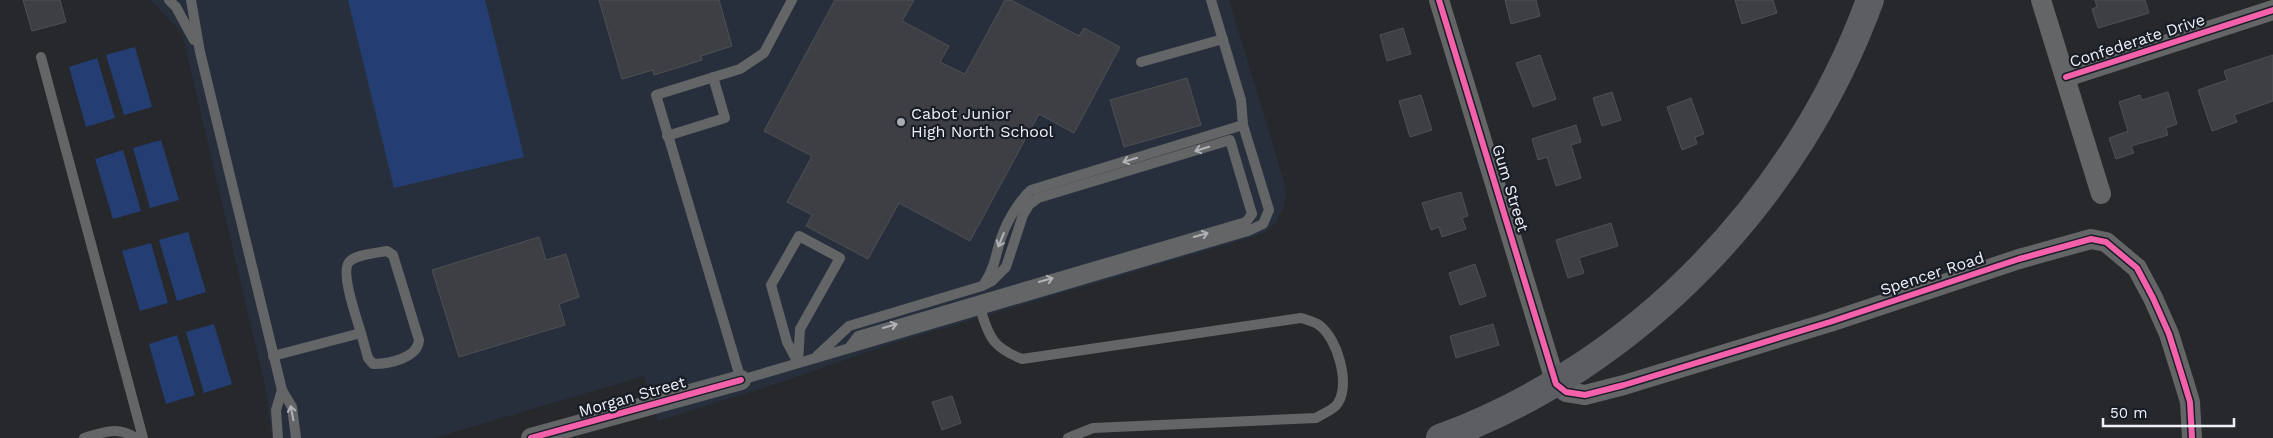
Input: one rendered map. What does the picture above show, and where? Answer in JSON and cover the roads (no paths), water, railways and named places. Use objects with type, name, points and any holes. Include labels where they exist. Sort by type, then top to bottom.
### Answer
[{"type":"street","name":"Gum Street","points":[[1440,0],[1556,384]]},
{"type":"street","points":[[1440,438],[1476,425],[1556,384],[1632,329],[1691,278],[1729,239],[1757,204],[1800,143],[1832,87],[1860,27],[1870,0]]},
{"type":"street","points":[[2041,0],[2101,194]]},
{"type":"street","name":"Confederate Drive","points":[[2066,77],[2273,10]]},
{"type":"street","name":"Spencer Road","points":[[1556,384],[1566,392],[1585,395],[1624,385],[1830,322],[2019,258],[2092,239],[2106,242],[2137,268],[2153,298],[2169,334],[2190,402],[2192,438]]},
{"type":"street","name":"Morgan Street","points":[[531,438],[741,380]]},
{"type":"lane","points":[[169,0],[176,7],[200,52]]},
{"type":"lane","points":[[191,0],[200,52],[273,356],[282,390],[292,407],[296,438]]},
{"type":"lane","points":[[792,0],[764,53],[740,69],[656,95],[741,380],[980,311],[1263,224],[1269,210],[1243,125],[1241,100],[1211,0]]},
{"type":"lane","points":[[1141,62],[1223,39]]},
{"type":"lane","points":[[41,58],[143,438]]},
{"type":"lane","points":[[667,136],[725,118],[713,78]]},
{"type":"lane","points":[[982,286],[990,275],[999,243],[1021,199],[1031,190],[1243,125]]},
{"type":"lane","points":[[815,358],[850,326],[982,286],[992,281],[1006,267],[1023,215],[1029,205],[1038,198],[1230,140],[1252,214],[1246,222],[858,336],[849,348]]},
{"type":"lane","points":[[799,236],[840,258],[800,329],[798,363],[786,342],[771,285],[799,236]]},
{"type":"lane","points":[[388,251],[393,255],[420,340],[419,347],[414,353],[381,364],[374,364],[368,358],[361,332],[345,275],[346,265],[351,260],[388,251]]},
{"type":"lane","points":[[980,311],[988,334],[1004,352],[1022,359],[1301,318],[1320,325],[1333,341],[1344,376],[1343,391],[1337,405],[1316,418],[1093,428],[1068,438]]},
{"type":"lane","points":[[273,356],[361,332]]},
{"type":"lane","points":[[278,438],[276,410],[282,390]]},
{"type":"lane","points":[[84,438],[118,430],[127,432],[136,438]]},
{"type":"place","name":"Cabot Junior High North School","points":[[901,122]]}]
